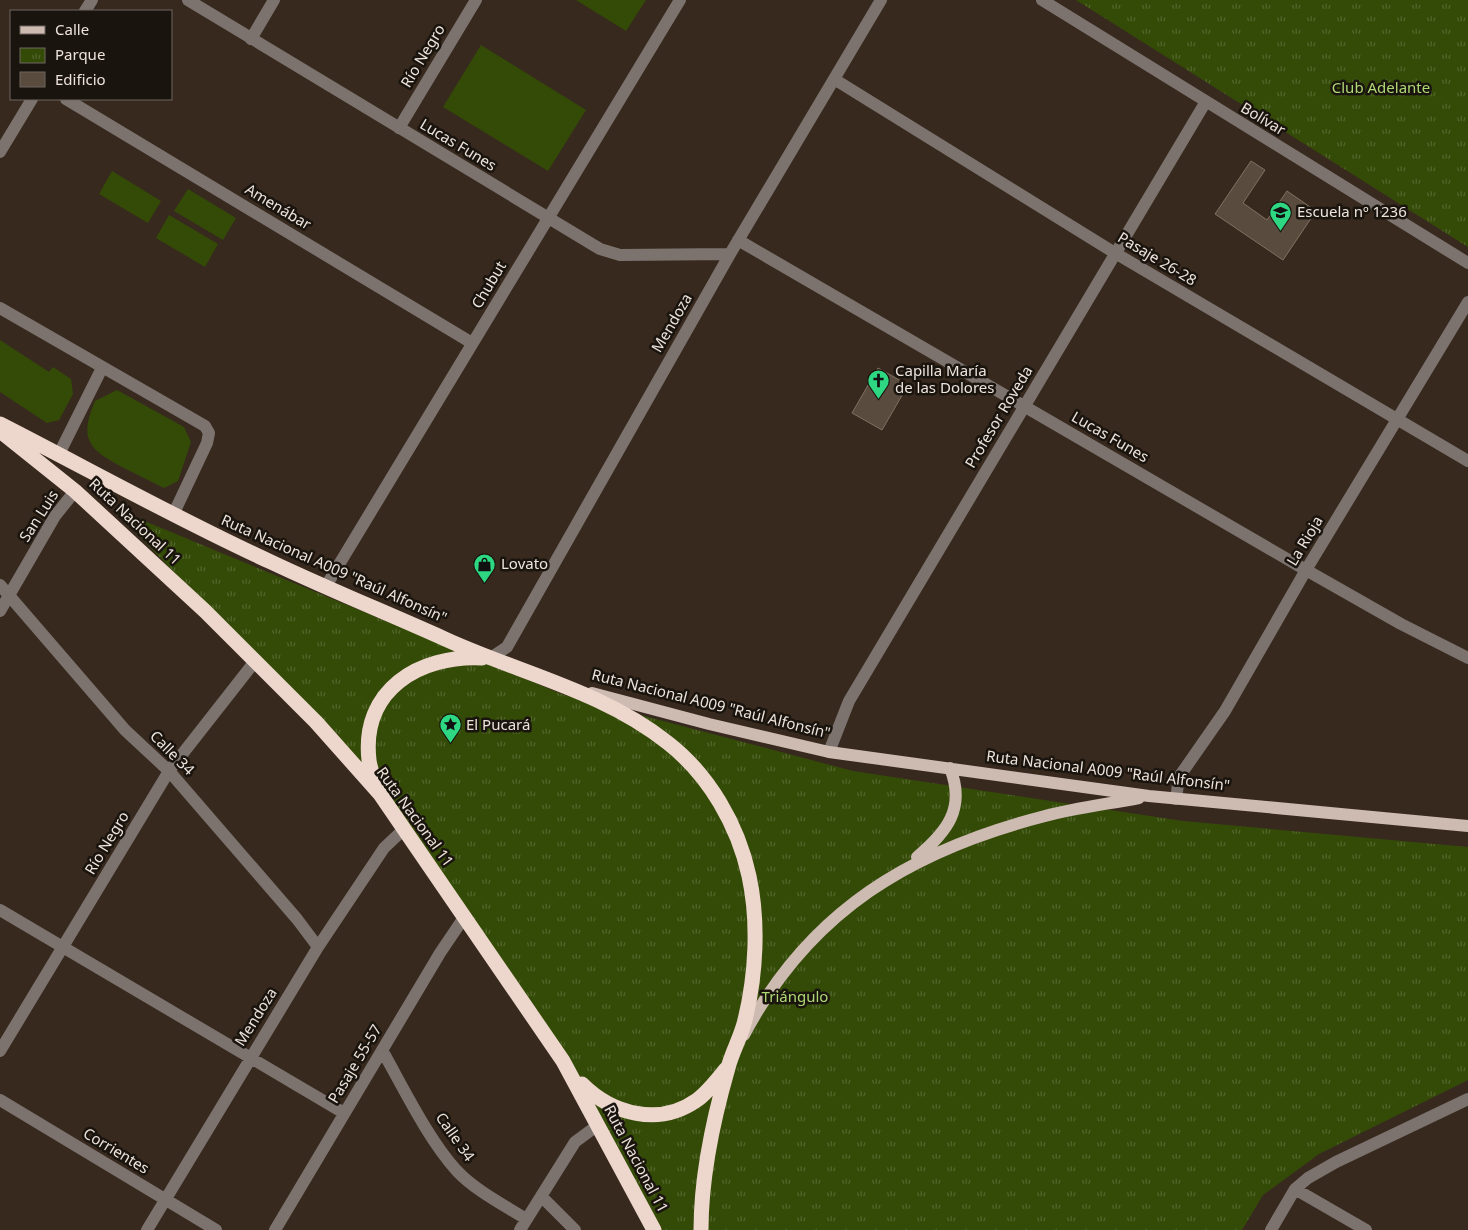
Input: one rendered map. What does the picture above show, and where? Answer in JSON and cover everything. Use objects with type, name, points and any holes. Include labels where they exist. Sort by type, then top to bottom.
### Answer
[{"type":"highway","name":"Ruta Nacional A009 \"Raúl Alfonsín\"","points":[[0,424],[173,515],[326,586],[489,659],[576,689]]},
{"type":"highway","name":"Ruta Nacional 11","points":[[0,431],[76,491],[256,660],[380,794],[563,1061],[654,1230]]},
{"type":"highway","points":[[380,794],[369,762],[368,739],[376,713],[389,692],[403,676],[436,661],[469,658],[489,659]]},
{"type":"highway","points":[[576,689],[645,727],[670,744],[711,788],[734,830],[749,877],[754,942],[752,980],[744,1023],[728,1066],[702,1185],[700,1230]]},
{"type":"highway","points":[[563,1061],[596,1098],[630,1113],[652,1115],[674,1112],[696,1101],[728,1066]]},
{"type":"main road","name":"Ruta Nacional A009 \"Raúl Alfonsín\"","points":[[576,689],[709,724],[829,752],[1149,796],[1468,826]]},
{"type":"main road","points":[[897,873],[940,838],[954,812],[956,795],[950,768]]},
{"type":"main road","points":[[728,1066],[763,1006],[800,955],[850,905],[870,889],[922,859],[993,831],[1046,815],[1149,796]]},
{"type":"street","name":"Lucas Funes","points":[[188,0],[600,249],[620,255],[730,254]]},
{"type":"street","points":[[251,39],[274,0]]},
{"type":"street","name":"Río Negro","points":[[399,128],[476,0]]},
{"type":"street","name":"Chubut","points":[[326,586],[680,0]]},
{"type":"street","name":"Mendoza","points":[[489,659],[506,647],[738,240],[881,0]]},
{"type":"street","name":"Bolívar","points":[[1042,0],[1205,103],[1468,263]]},
{"type":"street","name":"Pasaje 26-28","points":[[834,79],[1115,253],[1468,461]]},
{"type":"street","points":[[0,152],[31,100]]},
{"type":"street","name":"Amenábar","points":[[68,100],[472,343]]},
{"type":"street","name":"Profesor Roveda","points":[[829,752],[849,701],[1205,103]]},
{"type":"street","name":"Lucas Funes","points":[[738,240],[1306,570],[1402,624],[1468,658]]},
{"type":"street","name":"La Rioja","points":[[1176,799],[1179,777],[1225,711],[1306,570],[1468,302]]},
{"type":"street","points":[[0,308],[205,426],[209,433],[207,442],[173,515]]},
{"type":"street","points":[[59,454],[102,368]]},
{"type":"street","name":"San Luis","points":[[0,611],[56,516],[76,491]]},
{"type":"street","name":"Calle 34","points":[[0,585],[125,730],[170,771],[297,919],[318,947]]},
{"type":"street","name":"Río Negro","points":[[0,1051],[170,771],[256,660]]},
{"type":"street","name":"Mendoza","points":[[146,1230],[318,947],[384,848],[403,830]]},
{"type":"street","points":[[0,910],[344,1112]]},
{"type":"street","name":"Pasaje 55-57","points":[[275,1230],[440,953],[465,916]]},
{"type":"street","name":"Calle 34","points":[[382,1050],[407,1095],[458,1171],[523,1225]]},
{"type":"street","points":[[1271,1230],[1295,1188],[1308,1178],[1336,1162],[1468,1099]]},
{"type":"street","name":"Corrientes","points":[[0,1100],[216,1230]]},
{"type":"street","points":[[523,1225],[575,1142],[583,1134],[598,1125]]},
{"type":"street","points":[[1295,1188],[1366,1230]]},
{"type":"street","points":[[541,1196],[575,1230]]},
{"type":"green space","points":[[576,0],[646,0],[626,31]]},
{"type":"green space","name":"Club Adelante","points":[[1076,0],[1468,0],[1468,247]]},
{"type":"green space","points":[[481,45],[586,110],[548,171],[443,107]]},
{"type":"green space","points":[[112,171],[161,201],[148,223],[99,194]]},
{"type":"green space","points":[[188,189],[236,218],[223,240],[174,211]]},
{"type":"green space","points":[[169,215],[218,244],[205,267],[156,238]]},
{"type":"green space","points":[[0,340],[49,372],[53,367],[71,379],[73,394],[59,420],[47,423],[0,392]]},
{"type":"green space","points":[[117,390],[184,427],[191,442],[178,481],[164,488],[110,461],[94,448],[90,442],[88,425],[95,401]]},
{"type":"green space","name":"Triángulo","points":[[113,508],[564,695],[853,771],[1183,821],[1468,847],[1468,1080],[1319,1154],[1263,1195],[1242,1230],[654,1230],[598,1125],[403,830],[316,722]]},
{"type":"building","points":[[1251,161],[1265,170],[1243,203],[1267,220],[1287,191],[1316,211],[1283,260],[1215,214]]},
{"type":"building","points":[[878,368],[908,385],[882,430],[852,413]]},
{"type":"place","name":"Escuela nº 1236","points":[[1281,231]]},
{"type":"place","name":"Capilla María de las Dolores","points":[[879,399]]},
{"type":"place","name":"Lovato","points":[[485,583]]},
{"type":"place","name":"El Pucará","points":[[450,744]]}]
